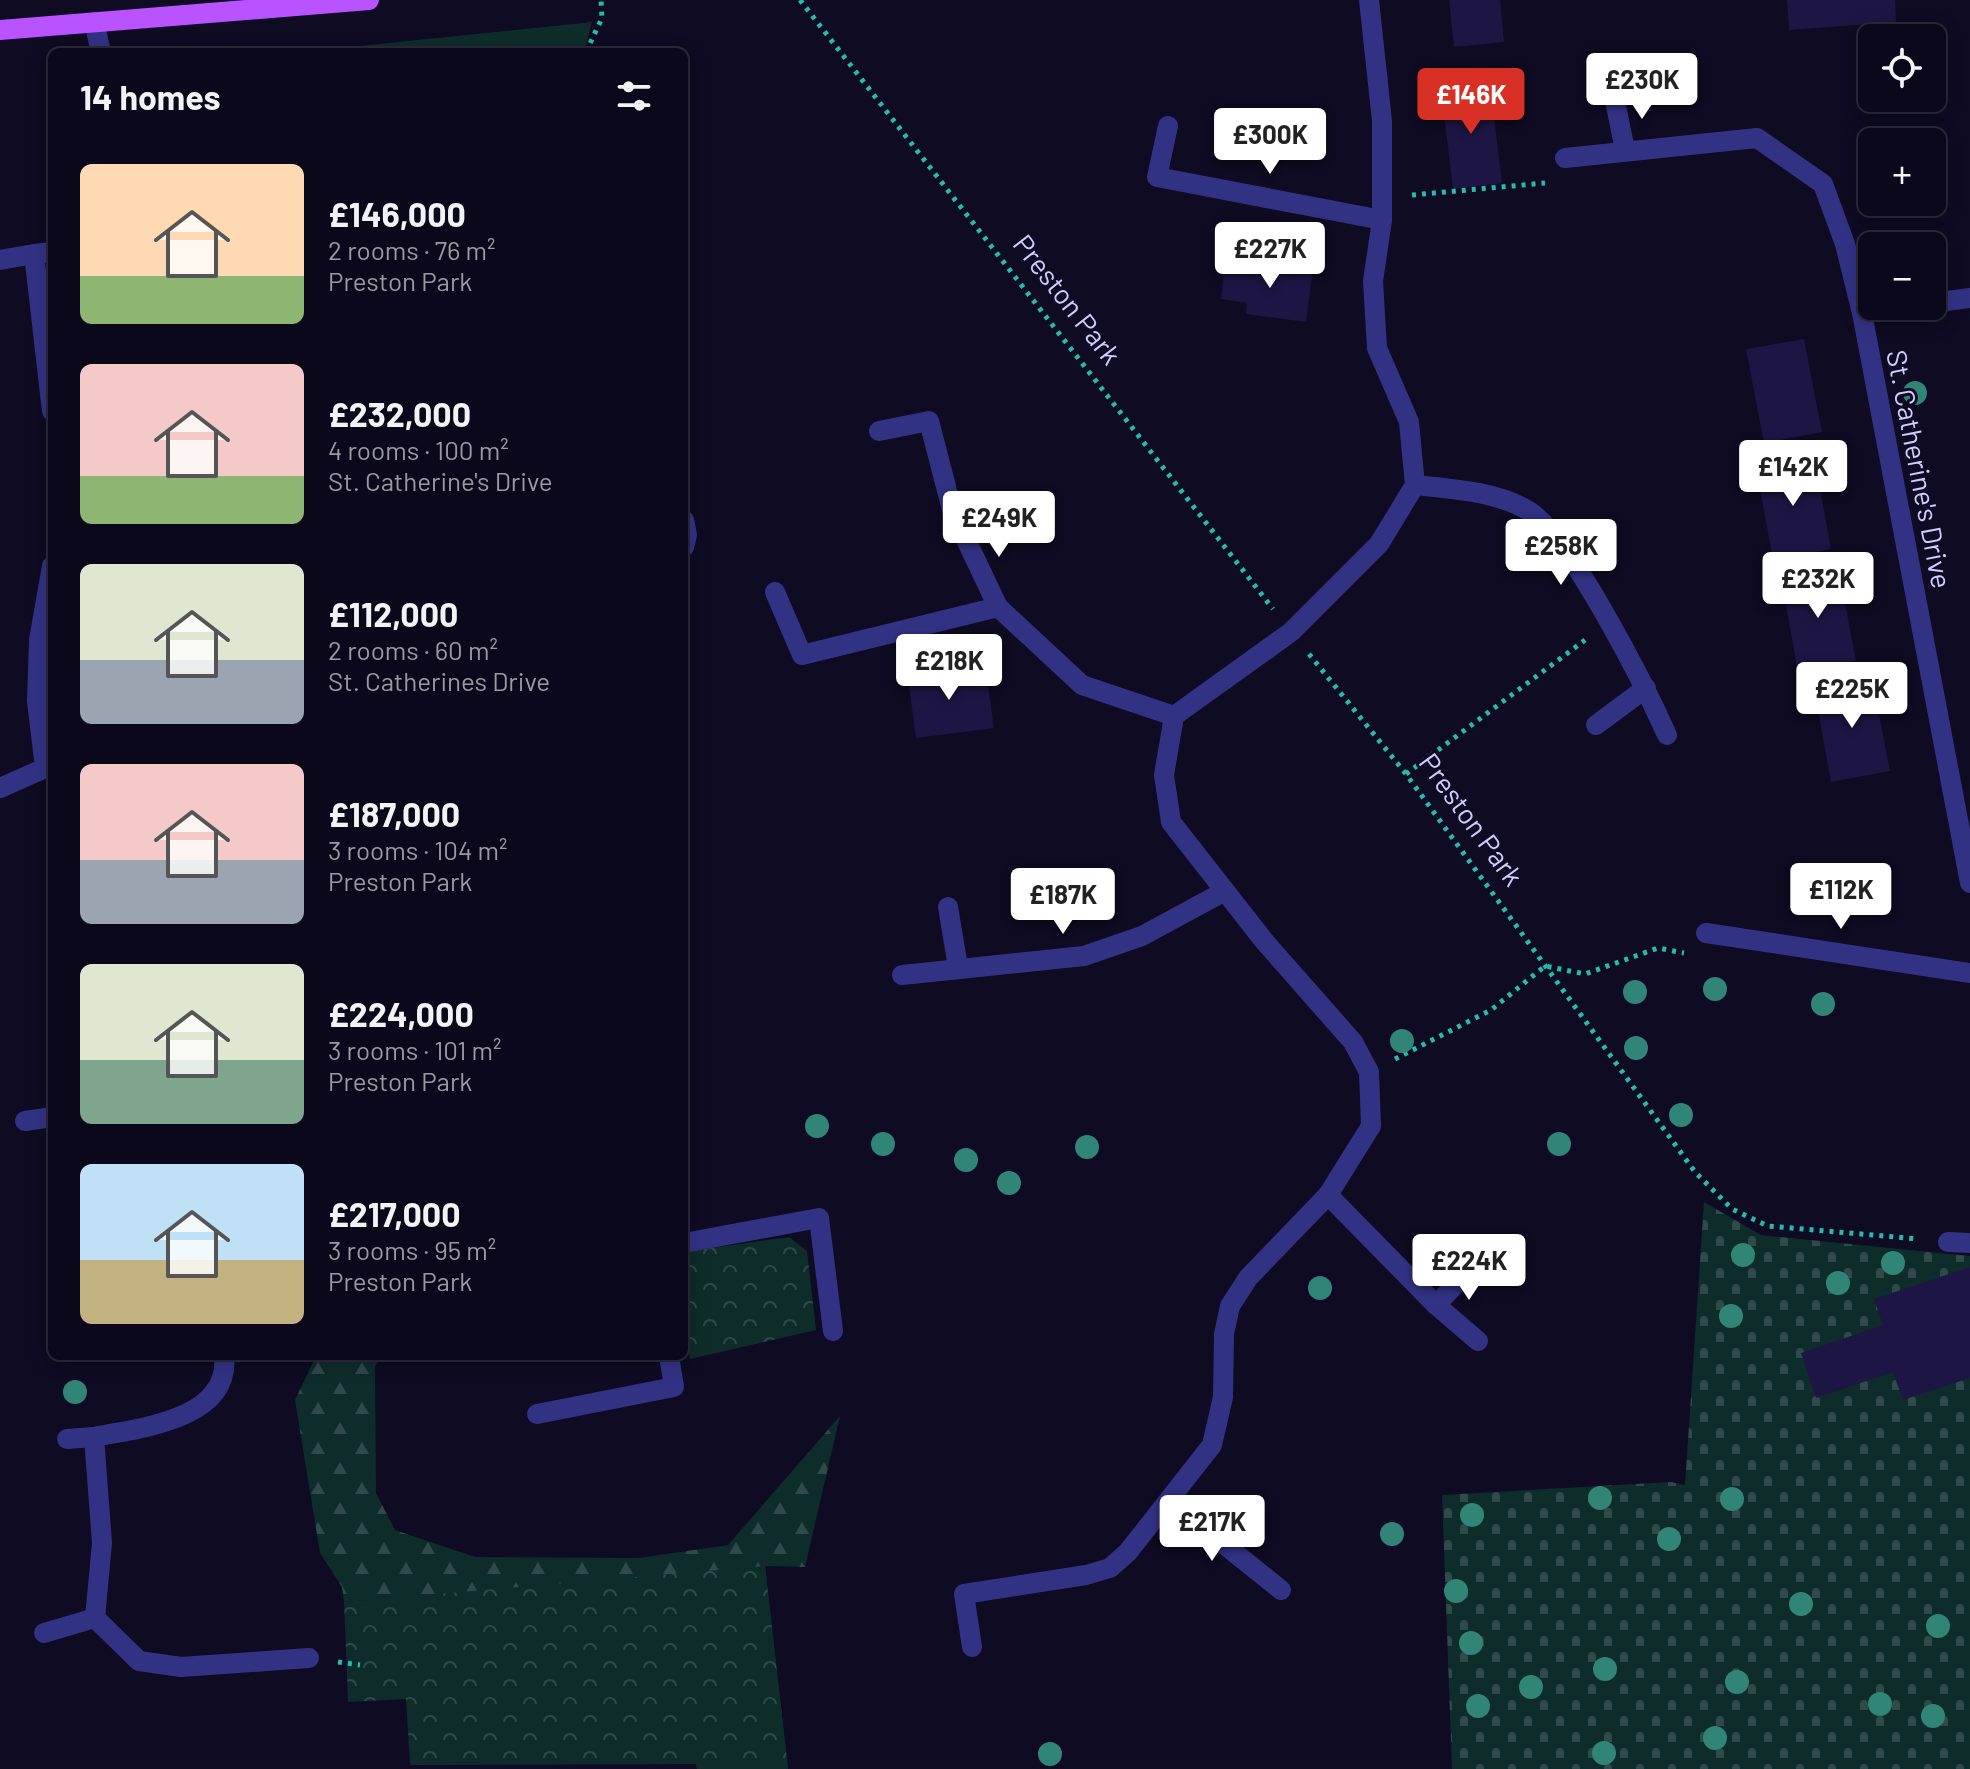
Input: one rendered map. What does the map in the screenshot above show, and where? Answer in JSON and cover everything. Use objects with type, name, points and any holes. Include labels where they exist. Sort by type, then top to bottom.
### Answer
[{"type":"main road","points":[[0,30],[369,0]]},
{"type":"street","points":[[972,1647],[964,1594],[1030,1586],[1110,1568],[1128,1552],[1170,1501],[1212,1445],[1223,1397],[1224,1334],[1230,1306],[1248,1278],[1328,1195],[1371,1126],[1369,1072],[1353,1042],[1332,1014],[1265,942],[1171,822],[1164,775],[1174,716],[1291,632],[1379,544],[1415,485],[1409,422],[1377,348],[1373,281],[1382,220],[1382,121],[1369,0]]},
{"type":"street","points":[[94,22],[100,48]]},
{"type":"street","points":[[1615,101],[1625,150]]},
{"type":"street","points":[[1168,126],[1157,177],[1382,220]]},
{"type":"street","name":"St. Catherine's Drive","points":[[1565,158],[1757,138],[1823,184],[1845,244],[1858,297]]},
{"type":"street","points":[[0,260],[43,253],[48,341]]},
{"type":"street","points":[[1946,301],[1970,298]]},
{"type":"street","name":"St. Catherine's Drive","points":[[1863,320],[1970,883]]},
{"type":"street","points":[[879,431],[929,421],[952,510],[998,607],[1082,685],[1174,716]]},
{"type":"street","points":[[1415,485],[1474,491],[1529,511],[1563,548],[1646,688],[1667,735]]},
{"type":"street","points":[[0,788],[48,769],[37,701],[39,640],[48,589]]},
{"type":"street","points":[[775,592],[802,655],[998,607]]},
{"type":"street","points":[[1596,725],[1646,688]]},
{"type":"street","points":[[902,975],[1084,956],[1142,936],[1225,891]]},
{"type":"street","points":[[948,907],[958,967]]},
{"type":"street","points":[[1706,933],[1970,973]]},
{"type":"street","points":[[25,1121],[48,1118]]},
{"type":"street","points":[[1328,1195],[1436,1305],[1478,1341]]},
{"type":"street","points":[[688,1242],[819,1218],[833,1331]]},
{"type":"street","points":[[1948,1242],[1970,1243]]},
{"type":"street","points":[[1436,1305],[1470,1269]]},
{"type":"street","points":[[67,1439],[171,1422],[219,1388],[224,1360]]},
{"type":"street","points":[[537,1414],[674,1387],[670,1360]]},
{"type":"street","points":[[94,1437],[102,1543],[95,1618]]},
{"type":"street","points":[[1170,1501],[1281,1590]]},
{"type":"street","points":[[44,1633],[95,1618]]},
{"type":"street","points":[[95,1618],[139,1661],[181,1667],[309,1658]]},
{"type":"path","points":[[588,48],[602,18],[601,0]]},
{"type":"path","name":"Preston Park","points":[[800,0],[1291,632],[1406,774],[1695,1172],[1732,1209],[1768,1226],[1948,1242]]},
{"type":"path","points":[[1383,197],[1570,180],[1565,158]]},
{"type":"path","points":[[1406,774],[1608,623]]},
{"type":"path","points":[[1369,1072],[1491,1010],[1545,966],[1585,974],[1658,948],[1690,954],[1706,933]]},
{"type":"green space","points":[[592,22],[583,48],[340,48]]},
{"type":"green space","points":[[1704,1202],[1761,1235],[1970,1256],[1970,1769],[1452,1769],[1442,1495],[1671,1482],[1685,1485]]},
{"type":"green space","points":[[789,1237],[807,1251],[816,1330],[690,1359],[688,1251]]},
{"type":"green space","points":[[314,1360],[378,1360],[375,1367],[376,1493],[395,1530],[475,1557],[639,1558],[728,1545],[840,1416],[805,1567],[765,1566],[788,1769],[697,1769],[696,1764],[397,1598],[344,1602],[342,1587],[320,1553],[295,1400]]},
{"type":"green space","points":[[765,1566],[788,1769],[697,1769],[696,1764],[410,1765],[406,1699],[348,1702],[344,1602]]},
{"type":"building","points":[[1449,0],[1500,0],[1504,42],[1454,47]]},
{"type":"building","points":[[1787,0],[1895,0],[1896,22],[1789,30]]},
{"type":"building","points":[[1490,84],[1502,183],[1453,189],[1441,89]]},
{"type":"building","points":[[1259,261],[1313,268],[1306,322],[1246,314],[1247,303],[1221,299],[1225,264],[1258,268]]},
{"type":"building","points":[[1804,339],[1822,432],[1764,443],[1746,349]]},
{"type":"building","points":[[1814,456],[1831,549],[1773,560],[1756,466]]},
{"type":"building","points":[[1838,567],[1856,661],[1798,672],[1781,578]]},
{"type":"building","points":[[949,665],[950,675],[986,671],[994,728],[916,738],[907,671]]},
{"type":"building","points":[[1872,678],[1890,771],[1831,782],[1814,689]]},
{"type":"building","points":[[1970,1267],[1970,1378],[1903,1400],[1893,1372],[1816,1398],[1801,1353],[1883,1325],[1874,1299]]}]
